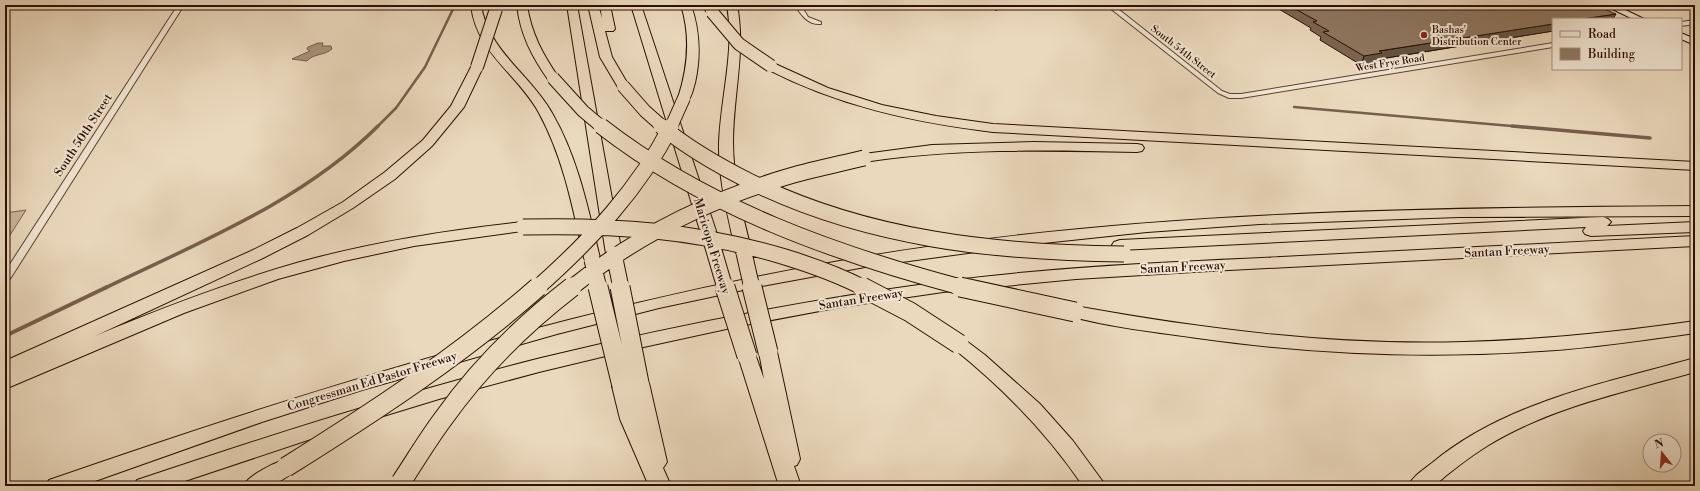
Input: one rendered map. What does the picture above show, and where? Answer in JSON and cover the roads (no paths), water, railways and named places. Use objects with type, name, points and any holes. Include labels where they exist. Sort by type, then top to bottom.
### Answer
[{"type":"highway","points":[[476,5],[479,21],[488,41],[533,95],[558,136],[574,184],[592,258],[631,385]]},
{"type":"highway","points":[[522,5],[524,20],[530,37],[541,60],[553,78],[581,109],[629,148],[679,179],[750,215],[836,248],[908,272],[991,294],[1075,312],[1158,327],[1324,345],[1397,348],[1468,348],[1560,344],[1624,338],[1695,327]]},
{"type":"highway","points":[[572,5],[614,254],[631,385],[630,419],[661,486]]},
{"type":"highway","points":[[593,5],[602,45],[610,65],[635,101],[677,139],[712,162],[749,182],[822,211],[869,225],[920,237],[982,247],[1073,254],[1122,250],[1695,219]]},
{"type":"highway","points":[[605,5],[615,53],[622,68],[632,83],[649,103],[670,122],[709,149],[763,179],[825,204],[891,222],[965,236],[1122,250],[1695,227]]},
{"type":"highway","name":"Maricopa Freeway","points":[[636,5],[710,237],[735,321],[790,486]]},
{"type":"highway","points":[[254,486],[385,404],[440,366],[510,311],[555,271],[603,224],[638,182],[667,137],[684,98],[691,72],[694,48],[691,23],[686,5]]},
{"type":"highway","points":[[732,5],[735,26],[735,44],[726,150],[729,185],[768,352],[796,486]]},
{"type":"highway","points":[[5,369],[258,254],[303,231],[353,201],[394,172],[435,135],[451,118],[462,102],[470,87],[477,68],[497,7]]},
{"type":"highway","points":[[709,8],[736,41],[753,55],[771,66],[812,86],[864,104],[909,115],[965,125],[1045,132],[1695,166]]},
{"type":"highway","points":[[400,484],[437,425],[475,376],[519,329],[550,302],[586,274],[647,236],[714,203],[779,179],[864,158],[932,149],[989,146],[1320,151],[1389,150]]},
{"type":"highway","name":"Congressman Ed Pastor Freeway","points":[[57,486],[226,427],[391,374],[592,318],[694,295],[872,261],[983,245],[1122,230],[1238,221],[1353,215],[1695,211]]},
{"type":"highway","points":[[5,382],[187,305],[291,270],[346,255],[401,242],[468,232],[523,227],[590,226],[649,229],[707,237],[762,249],[815,266],[897,303],[959,344],[999,376],[1042,418],[1095,486]]},
{"type":"highway","name":"Santan Freeway","points":[[145,486],[268,444],[431,394],[533,367],[676,333],[735,321],[900,293],[985,282],[1069,274],[1695,241]]},
{"type":"highway","points":[[1418,486],[1449,459],[1466,447],[1525,417],[1569,401],[1695,365]]},
{"type":"main road","points":[[1608,5],[1638,18]]},
{"type":"main road","points":[[1682,36],[1695,42]]},
{"type":"street","name":"South 50th Street","points":[[5,279],[181,5]]},
{"type":"street","points":[[798,5],[806,18],[819,23]]},
{"type":"street","name":"South 54th Street","points":[[1109,5],[1220,92],[1229,96]]},
{"type":"street","points":[[1682,24],[1695,22]]},
{"type":"street","name":"West Frye Road","points":[[1229,96],[1241,96],[1552,45]]},
{"type":"waterway","points":[[378,126],[396,108],[425,67],[455,5]]},
{"type":"waterway","points":[[1294,107],[1523,127]]},
{"type":"waterway","points":[[105,288],[249,218],[284,198],[349,153],[378,126]]},
{"type":"waterway","points":[[1512,126],[1650,138]]},
{"type":"waterway","points":[[5,336],[107,287]]},
{"type":"place","name":"Bashas' Distribution Center","points":[[1424,35]]}]
